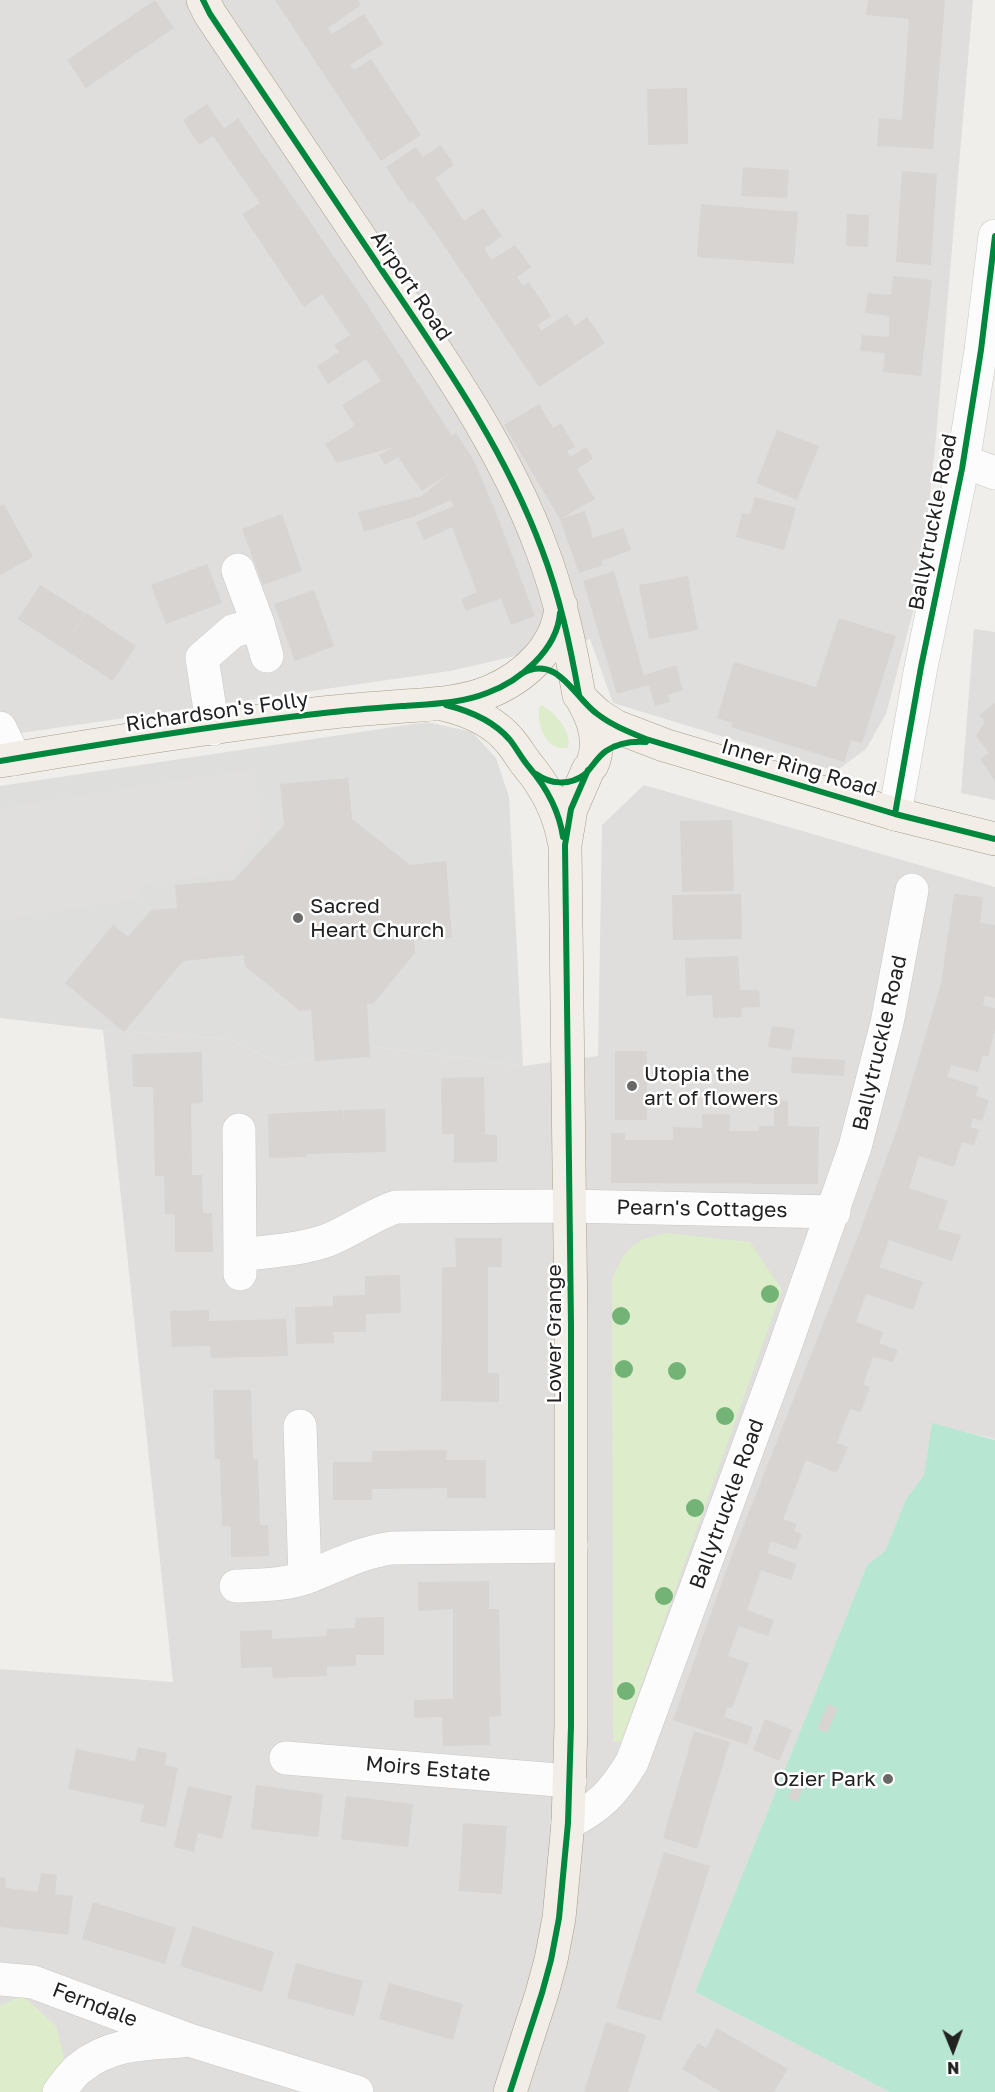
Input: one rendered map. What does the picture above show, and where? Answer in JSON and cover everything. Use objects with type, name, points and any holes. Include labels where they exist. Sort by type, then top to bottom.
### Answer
[{"type":"main road","name":"Airport Road","points":[[203,0],[425,334],[510,475],[542,549],[561,606],[581,698]]},
{"type":"main road","points":[[561,606],[558,625],[551,641],[518,676],[509,692],[509,724],[526,761],[551,782],[561,783],[577,779],[603,753],[622,744],[641,742],[664,745]]},
{"type":"main road","points":[[440,704],[487,693],[532,670],[552,672],[564,678],[598,715],[617,727],[664,745]]},
{"type":"main road","points":[[565,845],[571,809],[596,755],[597,738],[593,723],[581,698]]},
{"type":"main road","points":[[440,704],[464,710],[502,731],[526,761],[551,799],[565,845]]},
{"type":"main road","name":"Richardson's Folly","points":[[7,760],[323,713],[440,704]]},
{"type":"main road","name":"Inner Ring Road","points":[[664,745],[895,814],[995,839]]},
{"type":"main road","name":"Lower Grange","points":[[565,845],[571,1546],[568,1823]]},
{"type":"main road","points":[[510,2092],[539,2005],[551,1960],[559,1918],[568,1823]]},
{"type":"street","name":"Ballytruckle Road","points":[[895,814],[921,667],[963,461],[981,350],[995,236]]},
{"type":"street","points":[[963,461],[995,473]]},
{"type":"street","points":[[238,570],[267,656]]},
{"type":"street","points":[[213,729],[202,658],[233,632],[258,624]]},
{"type":"street","points":[[0,728],[7,760]]},
{"type":"street","name":"Ballytruckle Road","points":[[568,1823],[590,1812],[605,1800],[621,1781],[632,1762],[834,1212],[855,1147],[877,1070],[912,890]]},
{"type":"street","name":"Pearn's Cottages","points":[[238,1130],[240,1264],[320,1243],[343,1233],[367,1218],[396,1207],[569,1206],[834,1212]]},
{"type":"street","points":[[300,1426],[305,1578]]},
{"type":"street","points":[[236,1586],[285,1583],[305,1578],[382,1549],[571,1546]]},
{"type":"street","name":"Moirs Estate","points":[[286,1758],[570,1782]]},
{"type":"street","name":"Ferndale","points":[[0,1978],[33,1982],[189,2040],[357,2092]]},
{"type":"street","name":"Ferndale","points":[[58,2092],[80,2067],[109,2049],[189,2040]]},
{"type":"shaded area","points":[[0,0],[973,0],[935,449],[919,589],[886,714],[866,749],[836,771],[613,703],[590,639],[450,671],[0,736]]},
{"type":"shaded area","points":[[974,629],[995,632],[995,800],[961,793]]},
{"type":"shaded area","points":[[427,722],[472,732],[496,758],[509,797],[523,1066],[376,1047],[283,1065],[229,1039],[103,1030],[0,1018],[0,786]]},
{"type":"shaded area","points":[[253,769],[262,828],[230,871],[139,885],[140,898],[0,920],[0,808]]},
{"type":"shaded area","points":[[644,785],[995,887],[995,1439],[932,1424],[924,1475],[906,1499],[885,1551],[867,1565],[695,1992],[890,2092],[0,2092],[0,1669],[173,1682],[103,1030],[229,1039],[283,1065],[376,1047],[523,1066],[598,1056],[602,825]]},
{"type":"green space","points":[[542,705],[562,724],[568,736],[568,748],[553,746],[544,736],[539,722],[539,707]]},
{"type":"green space","points":[[666,1233],[750,1242],[782,1290],[621,1742],[613,1741],[612,1279],[621,1259],[631,1247],[645,1239]]},
{"type":"green space","name":"Ozier Park","points":[[932,1423],[995,1440],[995,2092],[890,2092],[695,1992],[867,1565],[885,1551],[906,1499],[924,1475]]},
{"type":"green space","points":[[22,1995],[56,2026],[65,2061],[41,2092],[0,2092],[0,2006]]},
{"type":"building","points":[[155,0],[174,28],[86,88],[67,60]]},
{"type":"building","points":[[275,0],[358,0],[361,5],[328,28],[332,34],[364,14],[383,44],[350,65],[354,70],[371,59],[421,135],[381,161]]},
{"type":"building","points":[[868,0],[945,0],[933,149],[877,146],[879,118],[902,120],[909,19],[866,15]]},
{"type":"building","points":[[687,88],[688,144],[648,145],[647,89]]},
{"type":"building","points":[[207,104],[224,129],[238,118],[362,297],[452,436],[456,433],[473,459],[535,616],[511,625],[501,598],[466,611],[461,599],[477,592],[452,527],[424,540],[416,522],[454,506],[451,500],[415,516],[364,532],[358,512],[422,496],[450,473],[422,491],[398,457],[385,465],[379,455],[394,447],[337,463],[325,444],[355,426],[342,405],[381,381],[366,359],[328,384],[317,366],[339,352],[334,345],[350,335],[322,294],[304,307],[242,214],[260,203],[213,136],[199,145],[183,120]]},
{"type":"building","points":[[441,145],[454,165],[435,178],[439,184],[464,221],[483,208],[502,236],[484,249],[492,260],[515,245],[531,267],[517,277],[523,286],[529,282],[551,316],[538,325],[541,331],[567,314],[575,326],[587,317],[605,343],[539,387],[439,238],[413,202],[410,203],[386,167],[416,147],[423,157]]},
{"type":"building","points":[[743,167],[789,170],[787,198],[741,196]]},
{"type":"building","points":[[902,171],[937,174],[931,265],[896,262]]},
{"type":"building","points":[[701,204],[798,212],[794,264],[697,257]]},
{"type":"building","points":[[847,214],[869,215],[868,247],[846,246]]},
{"type":"building","points":[[893,276],[932,280],[921,376],[883,372],[885,353],[860,351],[862,335],[889,337],[889,316],[865,313],[868,293],[891,295]]},
{"type":"building","points":[[539,404],[553,428],[561,423],[575,447],[567,451],[570,457],[586,447],[593,459],[577,469],[595,499],[560,519],[504,425]]},
{"type":"building","points":[[777,430],[819,446],[797,500],[756,483]]},
{"type":"building","points":[[755,497],[796,508],[784,550],[736,537],[742,513],[750,515]]},
{"type":"building","points":[[4,504],[33,557],[0,575],[0,506]]},
{"type":"building","points":[[585,511],[593,538],[623,528],[631,550],[601,561],[603,565],[579,573],[560,519]]},
{"type":"building","points":[[282,514],[302,571],[263,585],[242,529]]},
{"type":"building","points":[[207,564],[222,603],[166,624],[151,585]]},
{"type":"building","points":[[614,571],[644,675],[676,665],[683,690],[668,695],[670,702],[655,706],[649,685],[617,694],[583,581]]},
{"type":"building","points":[[688,576],[698,630],[649,639],[639,585]]},
{"type":"building","points":[[40,585],[85,613],[65,645],[86,613],[136,646],[113,681],[18,619]]},
{"type":"building","points":[[314,590],[334,646],[295,661],[274,604]]},
{"type":"building","points":[[839,618],[896,636],[862,743],[851,740],[844,762],[731,727],[733,723],[717,718],[734,662],[816,687]]},
{"type":"building","points":[[995,703],[995,781],[980,759],[989,753],[976,736],[985,722],[979,715]]},
{"type":"building","name":"Sacred Heart Church","points":[[348,778],[352,819],[410,865],[446,861],[452,938],[414,940],[415,953],[373,1004],[367,1004],[370,1057],[315,1061],[311,1010],[300,1011],[245,966],[244,955],[183,961],[124,1032],[65,983],[113,925],[128,937],[151,910],[177,908],[175,885],[234,880],[284,825],[280,784]]},
{"type":"building","points":[[732,820],[734,891],[682,892],[680,821]]},
{"type":"building","points":[[741,894],[742,939],[673,940],[672,895]]},
{"type":"building","points":[[954,894],[983,897],[980,923],[995,925],[995,998],[985,996],[983,1005],[995,1008],[995,1030],[988,1057],[983,1055],[978,1072],[951,1065],[947,1077],[979,1087],[976,1096],[989,1100],[982,1121],[973,1118],[970,1127],[979,1130],[974,1145],[962,1142],[954,1167],[919,1156],[909,1188],[948,1201],[938,1229],[961,1235],[952,1261],[889,1240],[879,1267],[923,1282],[913,1310],[866,1294],[856,1322],[883,1332],[879,1343],[898,1350],[893,1362],[873,1357],[863,1385],[870,1387],[861,1412],[850,1409],[837,1443],[848,1447],[837,1473],[806,1460],[783,1519],[797,1524],[794,1531],[802,1534],[796,1550],[771,1541],[767,1553],[797,1564],[791,1580],[761,1570],[747,1610],[774,1620],[768,1636],[739,1626],[728,1656],[749,1663],[732,1708],[727,1707],[724,1717],[753,1727],[747,1745],[673,1720],[730,1560],[860,1231],[900,1121],[941,984]]},
{"type":"building","points":[[738,956],[740,990],[759,990],[760,1007],[741,1008],[742,1017],[713,1018],[712,995],[686,996],[685,958]]},
{"type":"building","points":[[772,1026],[795,1029],[791,1050],[768,1047]]},
{"type":"building","points":[[615,1051],[647,1051],[647,1120],[615,1120]]},
{"type":"building","points":[[202,1052],[203,1103],[191,1104],[192,1175],[202,1175],[203,1213],[212,1213],[213,1252],[175,1252],[175,1214],[165,1214],[164,1176],[155,1176],[153,1087],[133,1087],[132,1054]]},
{"type":"building","points":[[792,1057],[845,1060],[844,1076],[791,1073]]},
{"type":"building","points":[[484,1077],[485,1134],[497,1135],[497,1162],[454,1163],[454,1134],[442,1134],[441,1078]]},
{"type":"building","points":[[774,1100],[788,1101],[788,1126],[819,1127],[818,1184],[611,1183],[611,1133],[625,1133],[625,1140],[673,1140],[673,1127],[702,1128],[702,1114],[730,1114],[729,1131],[759,1131],[759,1126],[774,1126]]},
{"type":"building","points":[[385,1109],[386,1152],[307,1154],[307,1157],[269,1158],[268,1114],[343,1110],[344,1126],[344,1110]]},
{"type":"building","points":[[455,1238],[502,1238],[502,1267],[488,1267],[488,1373],[499,1373],[499,1402],[441,1401],[442,1267],[456,1267]]},
{"type":"building","points":[[400,1275],[401,1313],[366,1314],[366,1332],[333,1332],[334,1343],[296,1344],[295,1307],[333,1306],[333,1296],[365,1295],[365,1276]]},
{"type":"building","points":[[209,1310],[209,1321],[286,1319],[288,1356],[211,1358],[210,1346],[172,1347],[170,1311]]},
{"type":"building","points":[[213,1390],[251,1390],[253,1459],[258,1459],[260,1525],[268,1525],[269,1556],[231,1557],[231,1526],[222,1526],[220,1459],[215,1459]]},
{"type":"building","points":[[447,1450],[446,1460],[486,1460],[486,1498],[447,1498],[447,1488],[372,1489],[372,1500],[333,1500],[333,1462],[372,1462],[372,1451]]},
{"type":"building","points":[[489,1581],[489,1609],[499,1609],[501,1716],[489,1717],[490,1745],[443,1746],[442,1717],[414,1718],[414,1700],[453,1699],[453,1609],[418,1611],[418,1582]]},
{"type":"building","points":[[384,1617],[384,1655],[356,1655],[356,1666],[327,1667],[327,1676],[273,1678],[272,1667],[241,1668],[240,1631],[272,1630],[272,1639],[326,1636],[327,1629],[355,1628],[356,1618]]},
{"type":"building","points":[[828,1704],[838,1708],[827,1733],[817,1729]]},
{"type":"building","points":[[765,1719],[792,1730],[779,1761],[753,1750]]},
{"type":"building","points":[[694,1731],[730,1742],[697,1849],[663,1838]]},
{"type":"building","points":[[138,1747],[167,1753],[165,1765],[178,1768],[166,1827],[140,1822],[144,1805],[68,1789],[76,1749],[135,1761]]},
{"type":"building","points":[[798,1773],[808,1777],[797,1802],[788,1798]]},
{"type":"building","points":[[256,1785],[323,1794],[318,1837],[251,1829]]},
{"type":"building","points":[[188,1786],[232,1796],[222,1839],[198,1833],[194,1852],[174,1847]]},
{"type":"building","points":[[346,1796],[413,1804],[408,1847],[341,1839]]},
{"type":"building","points":[[463,1823],[507,1826],[502,1894],[459,1891]]},
{"type":"building","points":[[664,1852],[710,1866],[661,2021],[616,2008]]},
{"type":"building","points":[[41,1873],[57,1875],[55,1894],[73,1896],[68,1935],[0,1927],[0,1877],[6,1878],[5,1888],[38,1892]]},
{"type":"building","points":[[93,1902],[176,1928],[165,1964],[82,1939]]},
{"type":"building","points":[[193,1926],[274,1952],[262,1992],[180,1966]]},
{"type":"building","points":[[296,1963],[363,1981],[354,2016],[287,1998]]},
{"type":"building","points":[[389,1983],[463,2004],[453,2040],[379,2019]]},
{"type":"building","points":[[606,2022],[646,2035],[628,2092],[584,2092]]},
{"type":"building","points":[[717,2028],[788,2069],[774,2092],[721,2092],[682,2069],[698,2043],[706,2048]]},
{"type":"cycle path","points":[[203,0],[210,14],[431,343],[473,410],[511,478],[542,550],[554,585],[579,695]]},
{"type":"cycle path","points":[[895,814],[921,667],[962,469],[981,350],[995,236]]},
{"type":"cycle path","points":[[0,761],[243,723],[344,711],[444,703],[476,697],[512,681],[535,662],[552,639],[560,613]]},
{"type":"cycle path","points":[[521,674],[534,669],[545,669],[555,673],[602,717],[646,739],[895,814],[995,839]]},
{"type":"cycle path","points":[[446,705],[481,718],[504,733],[551,799],[563,837]]},
{"type":"cycle path","points":[[536,774],[553,782],[572,781],[584,775],[600,756],[611,748],[625,743],[646,742]]},
{"type":"cycle path","points":[[510,2092],[551,1960],[559,1918],[568,1823],[571,1726],[571,1325],[565,845],[571,809],[588,770]]},
{"type":"place","name":"Sacred Heart Church","points":[[298,918]]},
{"type":"place","name":"Utopia the art of flowers","points":[[632,1086]]},
{"type":"place","name":"Ozier Park","points":[[888,1779]]}]
